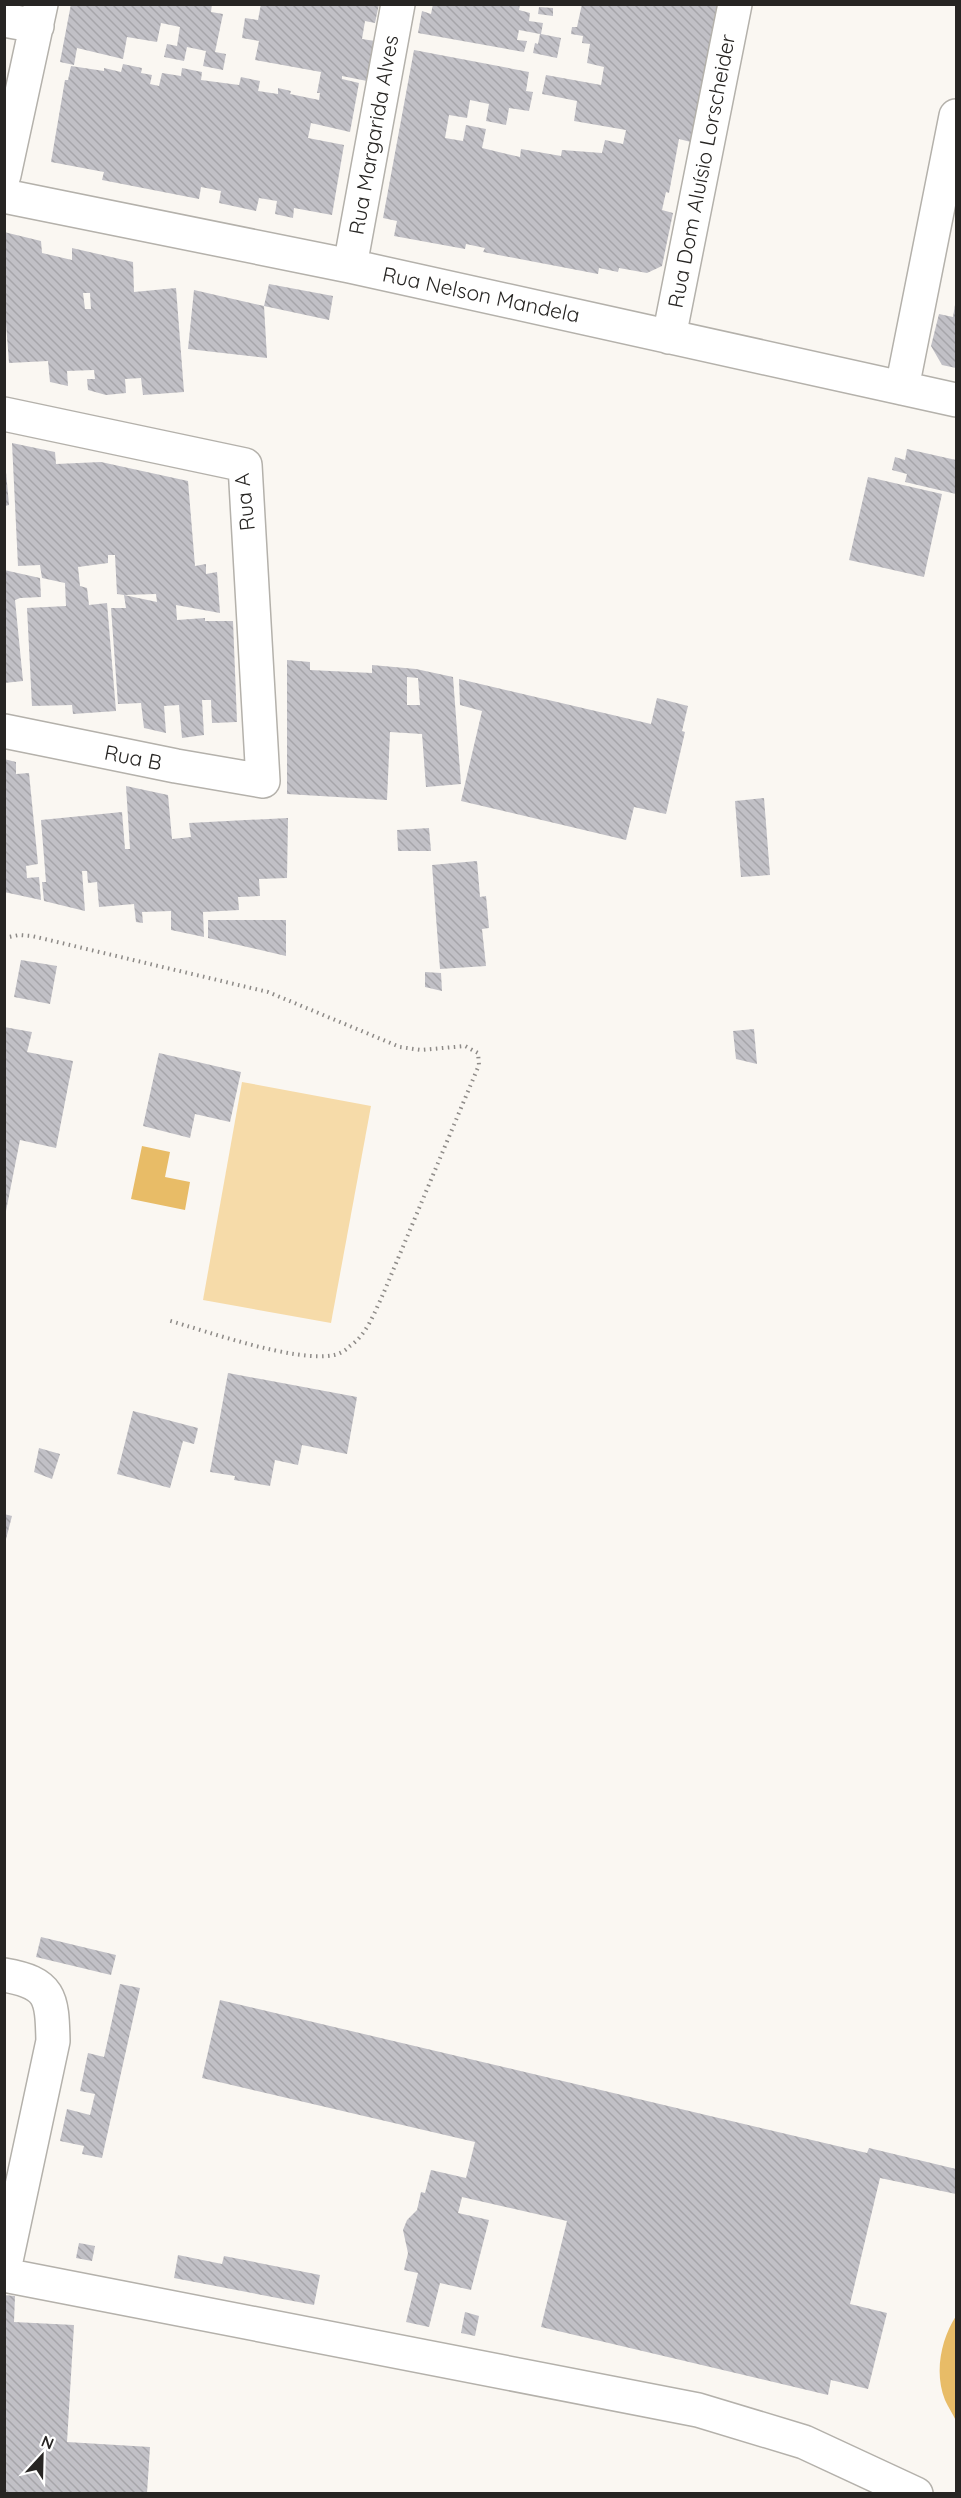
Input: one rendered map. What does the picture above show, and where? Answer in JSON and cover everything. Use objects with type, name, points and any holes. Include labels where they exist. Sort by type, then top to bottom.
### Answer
[{"type":"street","name":"Rua Margarida Alves","points":[[350,266],[398,4]]},
{"type":"street","name":"Rua Dom Aluísio Lorscheider","points":[[669,337],[735,4]]},
{"type":"street","points":[[4,20],[39,15],[4,175]]},
{"type":"street","points":[[902,388],[957,116]]},
{"type":"street","name":"Rua Nelson Mandela","points":[[4,196],[350,266],[957,400]]},
{"type":"street","name":"Rua A","points":[[4,414],[245,465],[263,781]]},
{"type":"street","name":"Rua B","points":[[4,731],[165,764],[263,781]]},
{"type":"street","points":[[4,1975],[26,1979],[45,1991],[51,2003],[53,2041],[4,2270]]},
{"type":"street","points":[[4,2275],[698,2410],[804,2442],[916,2493]]},
{"type":"path","points":[[4,938],[19,935],[32,936],[268,992],[400,1047],[421,1050],[465,1046],[478,1053],[479,1065],[384,1292],[368,1324],[353,1345],[337,1355],[322,1356],[271,1350],[167,1320]]},
{"type":"shaded area","points":[[242,1082],[371,1106],[331,1323],[203,1300]]},
{"type":"shaded area","points":[[142,1146],[170,1152],[165,1177],[190,1182],[185,1210],[131,1199]]},
{"type":"shaded area","points":[[956,2316],[956,2421],[945,2400],[940,2368],[946,2335]]},
{"type":"building","points":[[71,4],[212,4],[211,12],[223,14],[215,52],[226,54],[223,70],[203,66],[206,51],[187,47],[184,61],[164,57],[167,44],[177,46],[180,27],[161,23],[157,42],[127,37],[123,59],[77,48],[74,65],[60,62]]},
{"type":"building","points":[[261,4],[379,4],[375,23],[365,21],[362,39],[375,41],[367,81],[342,76],[342,79],[359,83],[350,132],[311,123],[308,138],[344,145],[332,215],[294,208],[293,218],[275,214],[277,201],[259,198],[256,211],[219,203],[221,191],[201,187],[199,199],[102,180],[104,172],[51,162],[65,80],[68,80],[71,66],[104,71],[104,68],[121,72],[123,64],[142,68],[141,73],[152,75],[150,84],[159,86],[162,73],[181,76],[182,68],[202,72],[201,80],[239,85],[241,77],[260,81],[258,91],[278,94],[278,88],[291,91],[290,94],[319,100],[320,93],[317,93],[321,72],[255,60],[259,41],[242,38],[245,18],[258,20]]},
{"type":"building","points":[[433,4],[520,4],[519,10],[530,13],[529,21],[543,23],[541,34],[561,38],[557,58],[533,53],[540,34],[519,30],[517,40],[527,41],[524,52],[418,33],[422,11],[431,14]]},
{"type":"building","points":[[582,4],[717,4],[691,142],[679,139],[669,193],[666,192],[662,210],[673,213],[662,266],[647,273],[619,268],[618,272],[599,268],[598,274],[483,252],[485,248],[466,244],[465,249],[394,236],[397,221],[383,218],[414,50],[529,72],[526,91],[533,92],[529,111],[509,108],[506,125],[486,121],[489,104],[470,100],[467,118],[449,115],[445,138],[463,141],[466,125],[486,129],[482,148],[520,157],[521,149],[561,156],[562,150],[602,153],[605,140],[623,144],[626,130],[574,121],[577,101],[542,94],[546,75],[601,85],[604,67],[587,63],[590,44],[582,43],[583,36],[571,34],[572,27],[577,27]]},
{"type":"building","points":[[539,7],[553,8],[553,16],[538,14]]},
{"type":"building","points":[[4,232],[41,241],[42,253],[72,260],[72,248],[133,262],[134,292],[176,288],[184,392],[143,395],[141,378],[125,379],[126,393],[106,395],[88,390],[87,379],[95,379],[94,370],[67,371],[68,386],[50,382],[48,361],[9,363],[4,297]],"holes":[[[83,293],[90,293],[91,309],[85,309]]]},
{"type":"building","points":[[269,284],[333,296],[329,320],[264,306]]},
{"type":"building","points":[[194,290],[264,306],[267,358],[188,349]]},
{"type":"building","points":[[955,305],[956,368],[942,365],[931,346],[939,314],[953,317]]},
{"type":"building","points":[[12,443],[55,452],[56,464],[101,462],[188,481],[195,566],[206,564],[206,574],[217,572],[220,613],[176,605],[177,620],[205,618],[205,621],[233,621],[237,722],[212,723],[211,700],[202,700],[204,735],[182,738],[179,705],[164,706],[166,733],[144,728],[141,703],[118,704],[111,608],[126,608],[124,595],[117,594],[115,555],[108,555],[108,563],[78,567],[80,586],[87,588],[89,605],[107,603],[116,711],[73,714],[72,705],[32,706],[27,608],[66,606],[65,583],[42,578],[40,565],[18,566]],"holes":[[[156,594],[157,602],[124,595]]]},
{"type":"building","points":[[907,449],[956,460],[956,494],[905,482],[907,474],[892,470],[895,457],[905,460]]},
{"type":"building","points":[[5,461],[9,505],[5,506]]},
{"type":"building","points":[[868,477],[942,494],[924,577],[849,560]]},
{"type":"building","points":[[4,570],[40,578],[41,597],[15,600],[23,681],[4,683]]},
{"type":"building","points":[[287,660],[310,662],[310,670],[372,673],[372,665],[416,669],[453,677],[461,784],[426,787],[422,734],[390,732],[387,800],[287,794]],"holes":[[[407,677],[418,678],[420,705],[407,705]]]},
{"type":"building","points":[[459,679],[651,724],[657,698],[688,706],[682,731],[685,732],[666,814],[634,807],[626,840],[461,801],[482,711],[460,705]]},
{"type":"building","points":[[4,759],[16,762],[16,774],[29,773],[38,864],[26,866],[27,878],[39,877],[41,900],[4,892]]},
{"type":"building","points":[[126,786],[168,795],[172,839],[191,837],[189,823],[288,818],[287,878],[259,879],[260,896],[238,897],[239,910],[203,912],[204,937],[171,930],[171,911],[142,912],[143,923],[136,922],[134,904],[99,907],[97,882],[88,883],[87,871],[82,871],[85,911],[44,901],[42,882],[46,882],[41,820],[122,812],[125,849],[130,849]]},
{"type":"building","points":[[764,798],[770,875],[741,877],[735,801]]},
{"type":"building","points":[[429,828],[431,851],[398,851],[397,830]]},
{"type":"building","points":[[477,861],[480,897],[486,896],[489,928],[482,929],[486,966],[440,969],[432,865]]},
{"type":"building","points":[[208,920],[286,920],[286,956],[208,938]]},
{"type":"building","points":[[21,960],[57,966],[50,1004],[14,997]]},
{"type":"building","points":[[425,972],[441,973],[442,991],[425,987]]},
{"type":"building","points":[[4,1027],[32,1032],[27,1052],[73,1061],[56,1148],[20,1140],[6,1211]]},
{"type":"building","points":[[754,1029],[757,1064],[736,1059],[733,1031]]},
{"type":"building","points":[[159,1053],[241,1072],[230,1122],[195,1114],[190,1138],[143,1126]]},
{"type":"building","points":[[228,1373],[357,1397],[347,1454],[302,1445],[298,1465],[275,1460],[270,1486],[234,1480],[235,1476],[210,1472]]},
{"type":"building","points":[[133,1411],[198,1428],[194,1444],[183,1441],[170,1488],[117,1474]]},
{"type":"building","points":[[39,1448],[60,1454],[52,1479],[34,1472]]},
{"type":"building","points":[[4,1514],[12,1516],[5,1543],[4,1543]]},
{"type":"building","points":[[41,1937],[116,1955],[111,1975],[36,1957]]},
{"type":"building","points":[[120,1984],[140,1988],[102,2158],[82,2154],[84,2146],[60,2141],[67,2109],[90,2115],[95,2094],[80,2091],[88,2053],[104,2057]]},
{"type":"building","points":[[220,2000],[867,2153],[869,2148],[956,2169],[956,2194],[880,2178],[850,2304],[887,2313],[868,2389],[831,2380],[828,2395],[541,2327],[567,2221],[462,2197],[458,2213],[489,2220],[471,2290],[440,2283],[429,2327],[406,2322],[418,2273],[404,2270],[408,2253],[403,2230],[407,2220],[417,2210],[421,2192],[425,2193],[431,2170],[466,2178],[475,2142],[202,2078]]},
{"type":"building","points":[[79,2243],[95,2246],[92,2261],[76,2258]]},
{"type":"building","points":[[178,2255],[222,2264],[224,2256],[320,2275],[314,2305],[174,2278]]},
{"type":"building","points":[[4,2295],[15,2296],[14,2322],[74,2325],[67,2442],[150,2447],[147,2493],[4,2493]]},
{"type":"building","points":[[465,2312],[479,2316],[475,2336],[461,2333]]}]
